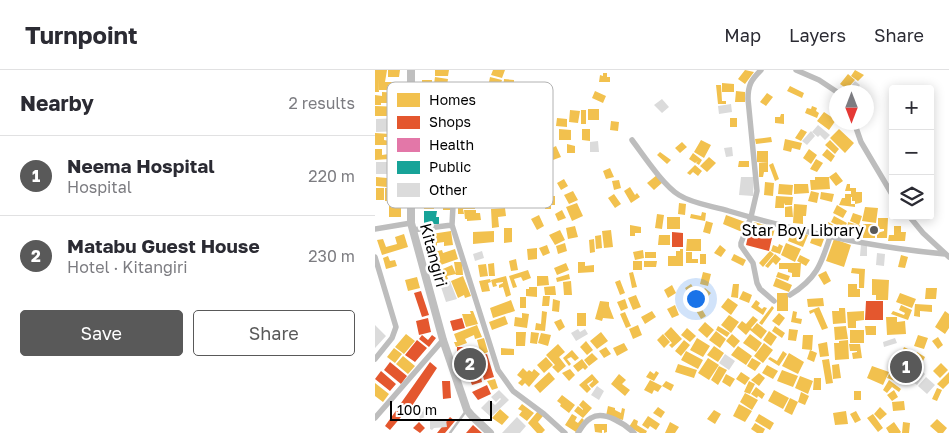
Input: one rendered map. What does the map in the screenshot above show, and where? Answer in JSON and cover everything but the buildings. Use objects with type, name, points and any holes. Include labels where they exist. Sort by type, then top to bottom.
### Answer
[{"type":"main road","name":"Kitangiri","points":[[411,208],[411,226],[443,340],[467,410],[490,433]]},
{"type":"street","points":[[761,70],[750,82],[748,88],[757,191],[751,217],[741,246],[753,263],[757,283],[774,301]]},
{"type":"street","points":[[795,70],[819,80],[829,87]]},
{"type":"street","points":[[857,130],[861,142],[889,189]]},
{"type":"street","points":[[632,140],[666,183],[678,194],[751,217],[830,237],[899,250],[947,255]]},
{"type":"street","points":[[454,208],[453,225],[501,375],[513,391],[545,414],[565,433]]},
{"type":"street","points":[[912,220],[923,234],[947,255]]},
{"type":"street","points":[[375,229],[453,225]]},
{"type":"street","points":[[790,296],[806,284],[816,273],[830,237]]},
{"type":"street","points":[[375,257],[396,327],[392,338],[375,359]]},
{"type":"street","points":[[375,418],[443,340]]},
{"type":"street","points":[[577,433],[588,419],[595,416],[615,420],[635,433]]},
{"type":"lane","points":[[450,433],[467,410]]},
{"type":"place","name":"Star Boy Library","points":[[874,230]]},
{"type":"place","name":"Matabu Guest House","points":[[470,364]]},
{"type":"place","name":"Neema Hospital","points":[[906,367]]}]
